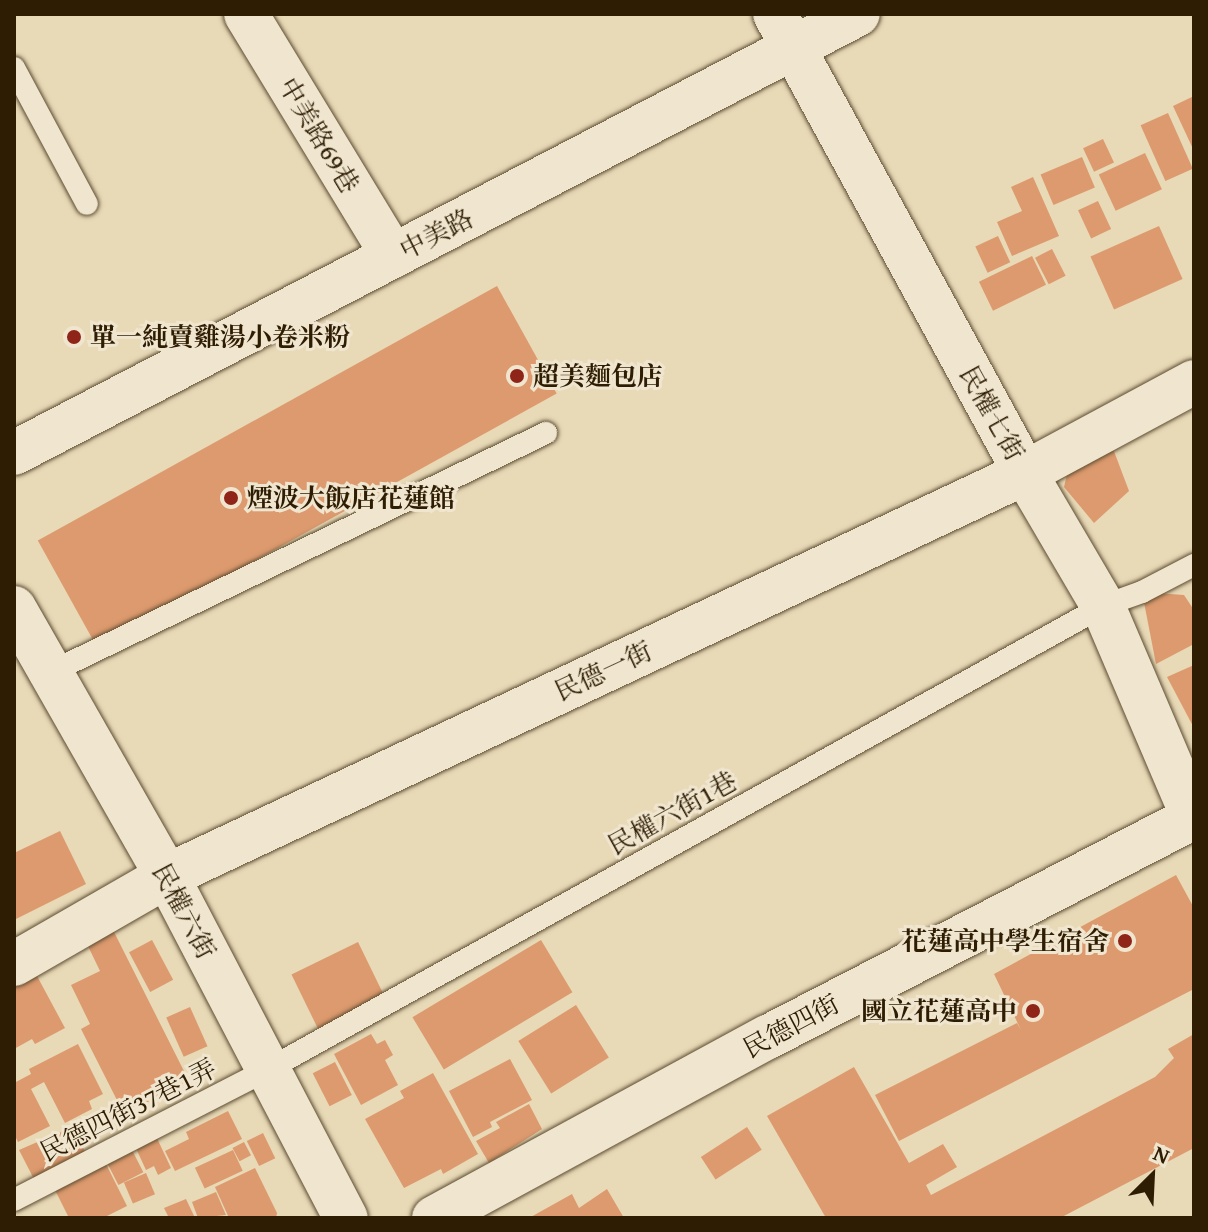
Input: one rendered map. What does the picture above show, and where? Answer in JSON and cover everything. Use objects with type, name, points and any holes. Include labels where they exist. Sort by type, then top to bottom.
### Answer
[{"type":"street","name":"中美路69巷","points":[[246,14],[393,256]]},
{"type":"street","name":"中美路","points":[[14,453],[393,256],[784,31],[858,14]]},
{"type":"street","name":"民權七街","points":[[784,31],[1025,473],[1103,606],[1194,818]]},
{"type":"street","name":"民德一街","points":[[14,964],[167,876],[1025,473],[1194,382]]},
{"type":"street","name":"民權六街","points":[[14,608],[167,876],[346,1218]]},
{"type":"street","name":"民德四街","points":[[434,1218],[768,1037],[1194,818]]},
{"type":"lane","points":[[14,68],[87,204]]},
{"type":"lane","points":[[49,673],[546,433]]},
{"type":"lane","name":"民權六街1巷","points":[[267,1070],[1103,606],[1142,592],[1194,565]]},
{"type":"lane","name":"民德四街37巷1弄","points":[[14,1200],[267,1070]]},
{"type":"building","points":[[1194,96],[1194,151],[1173,106]]},
{"type":"building","points":[[1168,113],[1193,169],[1165,181],[1141,125]]},
{"type":"building","points":[[1103,139],[1114,163],[1094,172],[1083,148]]},
{"type":"building","points":[[1145,153],[1162,189],[1116,211],[1099,175]]},
{"type":"building","points":[[1082,157],[1095,187],[1053,205],[1041,175]]},
{"type":"building","points":[[1033,177],[1059,236],[1012,256],[997,222],[1022,211],[1011,187]]},
{"type":"building","points":[[1098,201],[1111,229],[1091,238],[1078,210]]},
{"type":"building","points":[[1159,226],[1183,279],[1114,309],[1090,257]]},
{"type":"building","points":[[998,236],[1010,262],[988,273],[975,247]]},
{"type":"building","points":[[1052,249],[1066,276],[1049,284],[1035,258]]},
{"type":"building","points":[[1032,256],[1046,285],[993,311],[979,282]]},
{"type":"building","name":"煙波大飯店花蓮館","points":[[497,286],[557,394],[97,648],[38,541]]},
{"type":"building","points":[[1112,446],[1129,491],[1094,523],[1064,487],[1069,466]]},
{"type":"building","points":[[1142,592],[1184,595],[1194,610],[1194,644],[1156,664]]},
{"type":"building","points":[[1194,665],[1194,728],[1167,677]]},
{"type":"building","points":[[60,831],[86,884],[14,920],[14,853]]},
{"type":"building","name":"花蓮高中學生宿舍","points":[[1176,875],[1194,908],[1194,989],[899,1141],[875,1095],[1017,1023],[1021,1030],[994,974]]},
{"type":"building","points":[[113,930],[189,1081],[124,1114],[81,1029],[90,1024],[71,985],[100,971],[87,944]]},
{"type":"building","points":[[152,940],[173,980],[150,992],[129,952]]},
{"type":"building","points":[[541,940],[572,992],[444,1070],[412,1017]]},
{"type":"building","points":[[358,942],[384,996],[318,1028],[291,974]]},
{"type":"building","points":[[14,973],[37,976],[65,1028],[35,1044],[32,1039],[14,1049]]},
{"type":"building","points":[[576,1005],[609,1058],[551,1094],[518,1041]]},
{"type":"building","points":[[190,1007],[207,1046],[184,1057],[166,1018]]},
{"type":"building","points":[[371,1034],[377,1044],[385,1040],[393,1055],[385,1060],[398,1085],[361,1105],[334,1054]]},
{"type":"building","points":[[1194,1034],[1194,1148],[1060,1218],[826,1218],[767,1116],[854,1067],[909,1163],[943,1144],[957,1167],[926,1185],[931,1195],[1155,1077],[1174,1058],[1168,1049]]},
{"type":"building","points":[[78,1044],[103,1094],[89,1101],[92,1109],[65,1123],[44,1082],[31,1089],[50,1126],[18,1142],[14,1134],[14,1083],[31,1074],[29,1069]]},
{"type":"building","points":[[510,1059],[532,1100],[490,1122],[492,1127],[473,1137],[449,1091]]},
{"type":"building","points":[[335,1062],[352,1095],[330,1106],[313,1073]]},
{"type":"building","points":[[433,1073],[478,1154],[443,1174],[441,1169],[404,1188],[365,1119],[404,1098],[400,1091]]},
{"type":"building","points":[[529,1104],[542,1129],[489,1163],[476,1141],[500,1128],[496,1122]]},
{"type":"building","points":[[228,1111],[242,1139],[175,1171],[165,1151],[189,1139],[186,1132]]},
{"type":"building","points":[[72,1127],[88,1157],[37,1185],[19,1150]]},
{"type":"building","points":[[747,1127],[762,1150],[716,1180],[701,1157]]},
{"type":"building","points":[[263,1133],[275,1158],[259,1166],[247,1141]]},
{"type":"building","points":[[155,1134],[171,1168],[158,1175],[154,1166],[146,1170],[134,1144]]},
{"type":"building","points":[[244,1142],[251,1155],[240,1161],[233,1148]]},
{"type":"building","points":[[132,1150],[143,1172],[118,1185],[107,1163]]},
{"type":"building","points":[[233,1150],[243,1171],[205,1189],[195,1168]]},
{"type":"building","points":[[104,1160],[127,1206],[103,1218],[69,1218],[53,1186]]},
{"type":"building","points":[[255,1168],[277,1213],[276,1218],[229,1218],[215,1187]]},
{"type":"building","points":[[146,1173],[155,1194],[133,1204],[124,1182]]},
{"type":"building","points":[[607,1189],[624,1218],[529,1218],[572,1194],[579,1208]]},
{"type":"building","points":[[216,1192],[226,1215],[198,1218],[192,1202]]},
{"type":"building","points":[[186,1199],[195,1218],[169,1218],[164,1208]]},
{"type":"place","name":"單一純賣雞湯小卷米粉","points":[[74,337]]},
{"type":"place","name":"超美麵包店","points":[[517,376]]},
{"type":"place","name":"煙波大飯店花蓮館","points":[[231,498]]},
{"type":"place","name":"花蓮高中學生宿舍","points":[[1125,941]]},
{"type":"place","name":"國立花蓮高中","points":[[1033,1011]]}]
